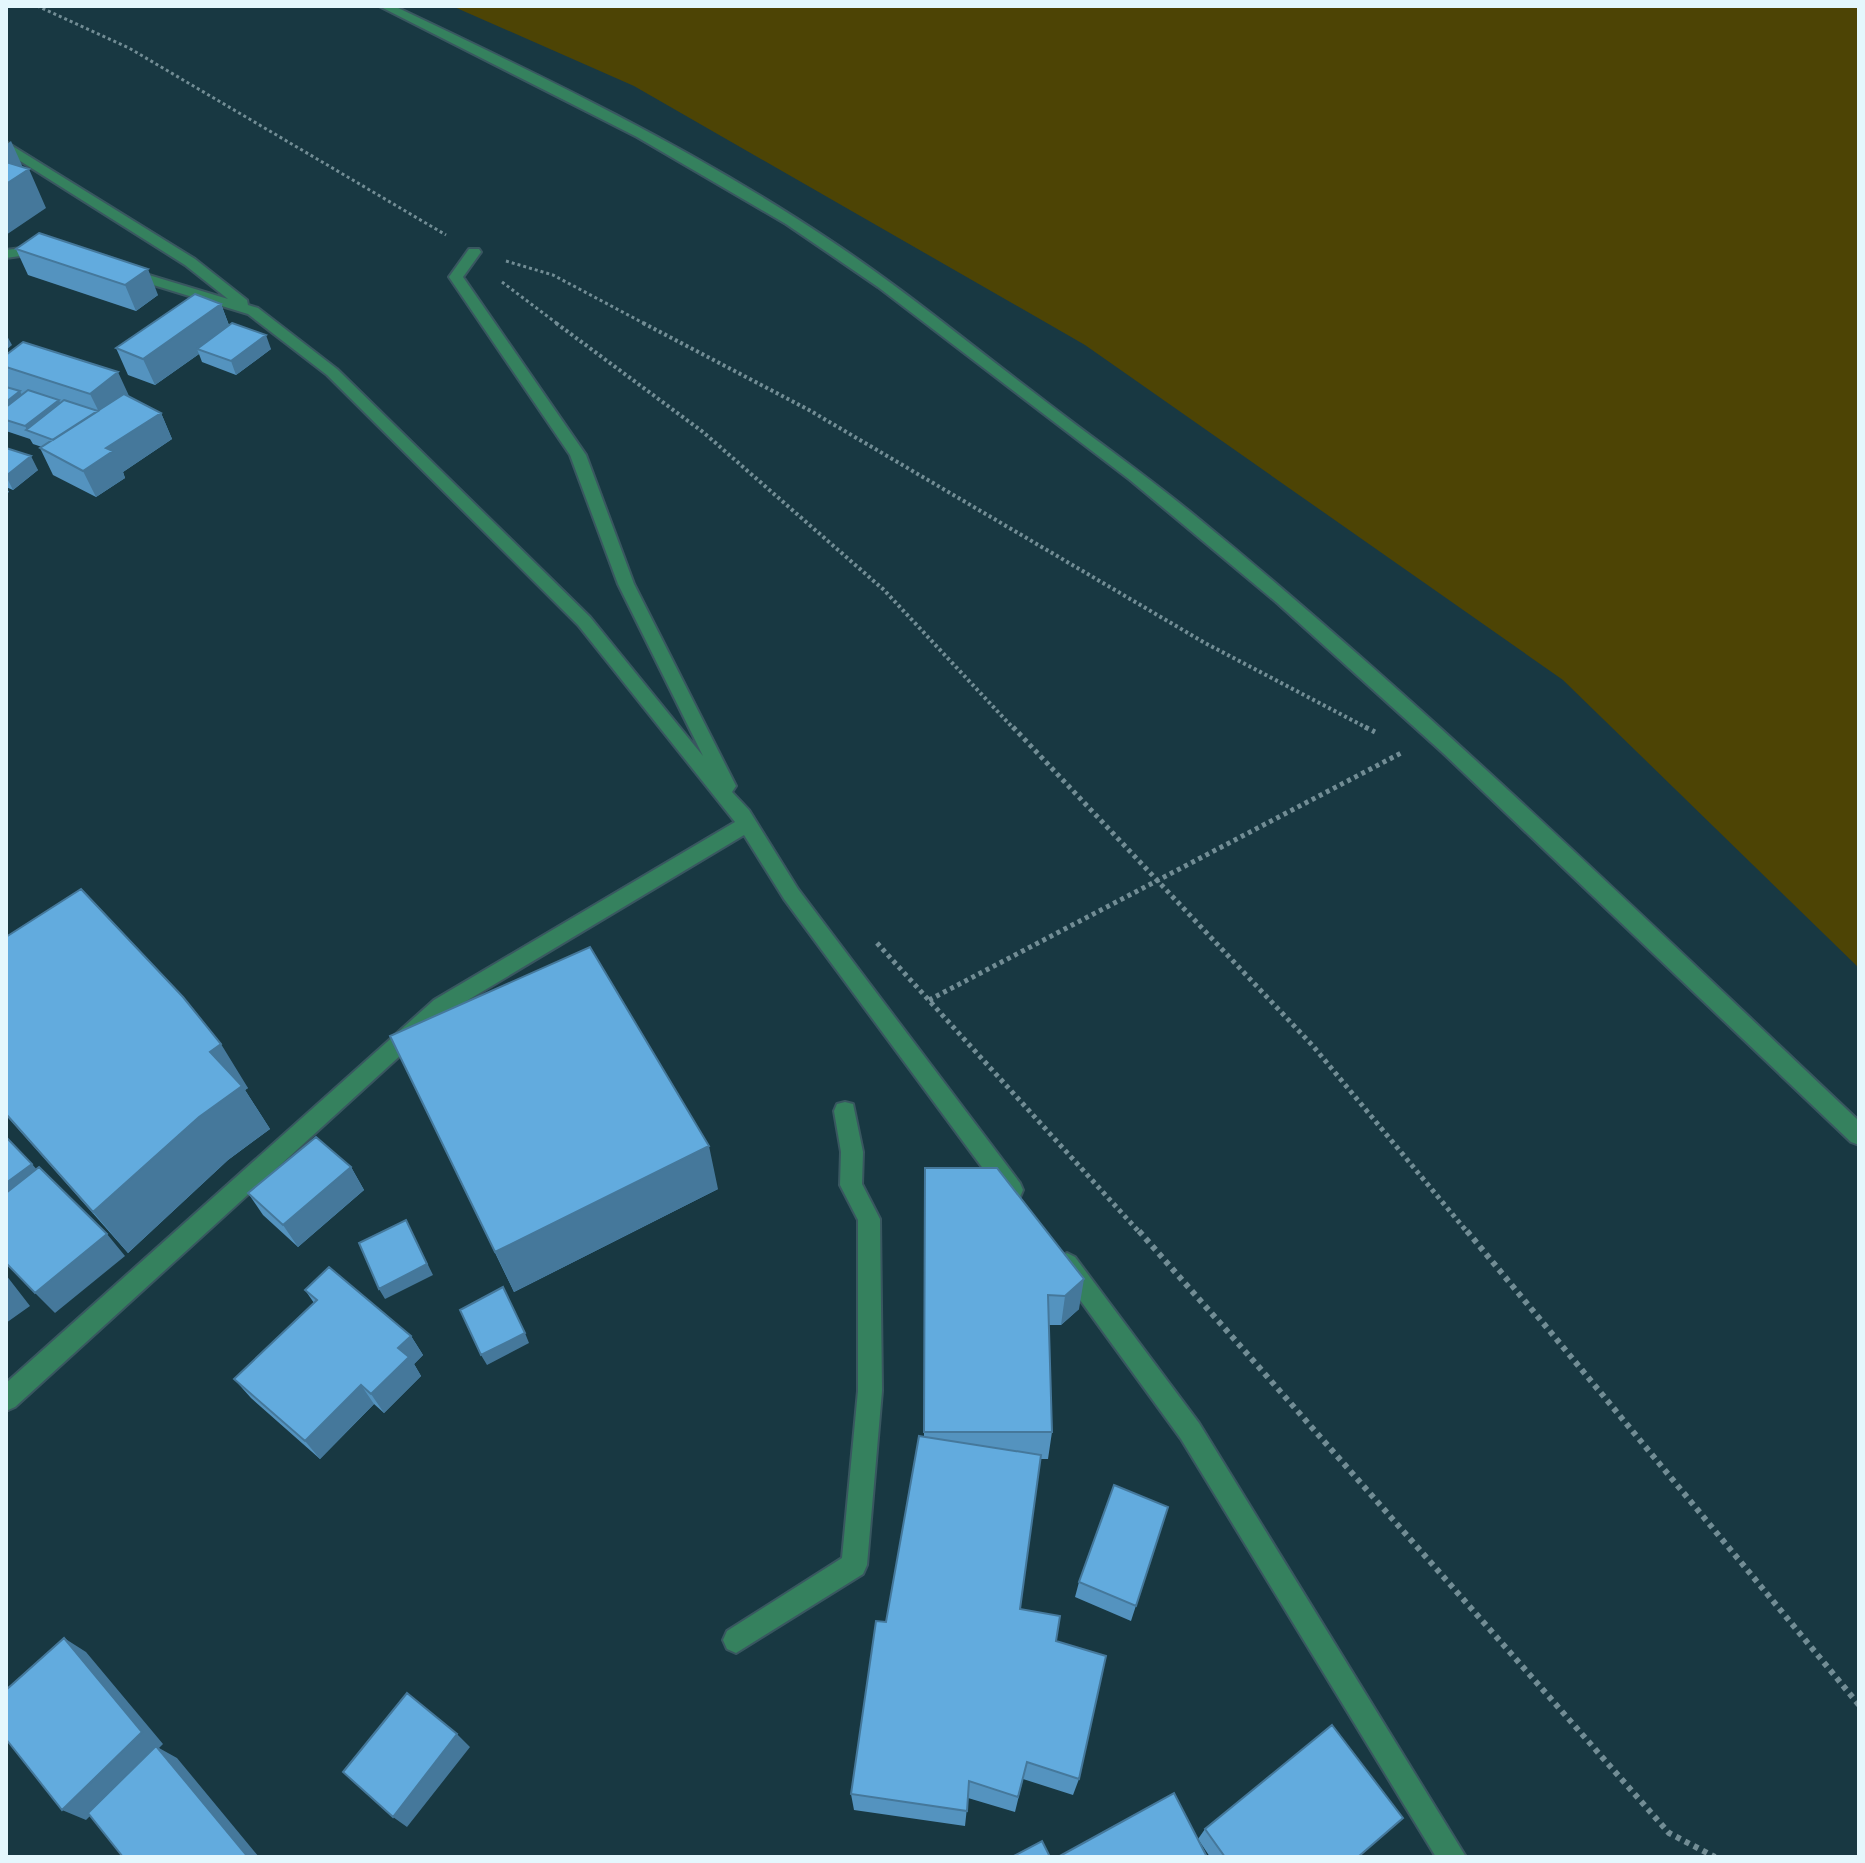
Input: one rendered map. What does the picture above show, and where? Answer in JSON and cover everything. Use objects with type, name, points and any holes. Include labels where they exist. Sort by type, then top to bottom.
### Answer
[{"type":"street","points":[[385,6],[540,80],[653,140],[794,222],[899,297],[1193,522],[1417,719],[1859,1135]]},
{"type":"street","points":[[6,146],[190,262],[332,372],[584,621],[747,824]]},
{"type":"street","points":[[6,254],[39,248],[53,252]]},
{"type":"street","points":[[474,252],[456,277],[578,455],[626,584],[747,824],[791,894],[1021,1201]]},
{"type":"street","points":[[110,268],[253,311]]},
{"type":"street","points":[[6,1399],[441,1006],[747,824]]},
{"type":"street","points":[[736,1640],[854,1565],[870,1391],[869,1219],[851,1185],[852,1152],[845,1111]]},
{"type":"street","points":[[1058,1252],[1190,1431],[1452,1857]]},
{"type":"path","points":[[37,6],[129,48],[474,252],[553,275],[809,410],[1205,643],[1378,734],[1417,719]]},
{"type":"path","points":[[474,252],[495,277],[703,432],[884,590],[1313,1046],[1859,1705]]},
{"type":"path","points":[[929,1000],[1434,736]]},
{"type":"path","points":[[866,931],[1198,1298],[1669,1833],[1715,1857]]},
{"type":"shaded area","points":[[452,6],[1859,6],[1859,968],[1563,680],[1085,345],[634,86]]},
{"type":"building","points":[[6,162],[29,169],[6,184]]},
{"type":"building","points":[[39,233],[148,269],[125,285],[16,249]]},
{"type":"building","points":[[195,294],[221,304],[143,359],[116,348]]},
{"type":"building","points":[[232,323],[266,335],[231,361],[197,349]]},
{"type":"building","points":[[23,342],[118,372],[90,394],[6,367],[6,355]]},
{"type":"building","points":[[6,387],[20,391],[6,402]]},
{"type":"building","points":[[28,390],[59,400],[25,426],[6,420],[6,407]]},
{"type":"building","points":[[124,394],[161,413],[106,448],[113,451],[83,471],[40,448]]},
{"type":"building","points":[[64,400],[98,411],[53,440],[26,430]]},
{"type":"building","points":[[6,448],[31,456],[6,476]]},
{"type":"building","points":[[81,889],[183,997],[221,1044],[210,1052],[242,1086],[199,1117],[93,1212],[6,1114],[6,937]]},
{"type":"building","points":[[590,947],[709,1146],[495,1252],[390,1036]]},
{"type":"building","points":[[6,1137],[32,1164],[6,1183]]},
{"type":"building","points":[[316,1137],[351,1167],[283,1225],[248,1193]]},
{"type":"building","points":[[39,1167],[107,1234],[35,1293],[6,1263],[6,1193]]},
{"type":"building","points":[[925,1168],[997,1168],[1084,1279],[1065,1296],[1048,1295],[1052,1432],[924,1432]]},
{"type":"building","points":[[406,1220],[427,1264],[379,1289],[359,1243]]},
{"type":"building","points":[[329,1267],[411,1336],[398,1348],[409,1357],[371,1394],[361,1385],[305,1441],[234,1379],[317,1300],[305,1290]]},
{"type":"building","points":[[503,1287],[525,1333],[481,1355],[460,1310]]},
{"type":"building","points":[[919,1436],[1041,1455],[1020,1609],[1060,1616],[1056,1641],[1106,1656],[1079,1779],[1027,1762],[1018,1797],[969,1781],[967,1811],[851,1794],[876,1621],[886,1622]]},
{"type":"building","points":[[1114,1485],[1168,1507],[1136,1606],[1079,1582]]},
{"type":"building","points":[[64,1638],[142,1732],[62,1810],[6,1739],[6,1690]]},
{"type":"building","points":[[407,1693],[457,1734],[393,1817],[343,1772]]},
{"type":"building","points":[[1332,1725],[1403,1818],[1358,1857],[1225,1857],[1205,1829]]},
{"type":"building","points":[[156,1746],[248,1857],[123,1857],[88,1813]]},
{"type":"building","points":[[1174,1793],[1207,1857],[1058,1857]]},
{"type":"building","points":[[1042,1841],[1050,1857],[1012,1857]]}]
